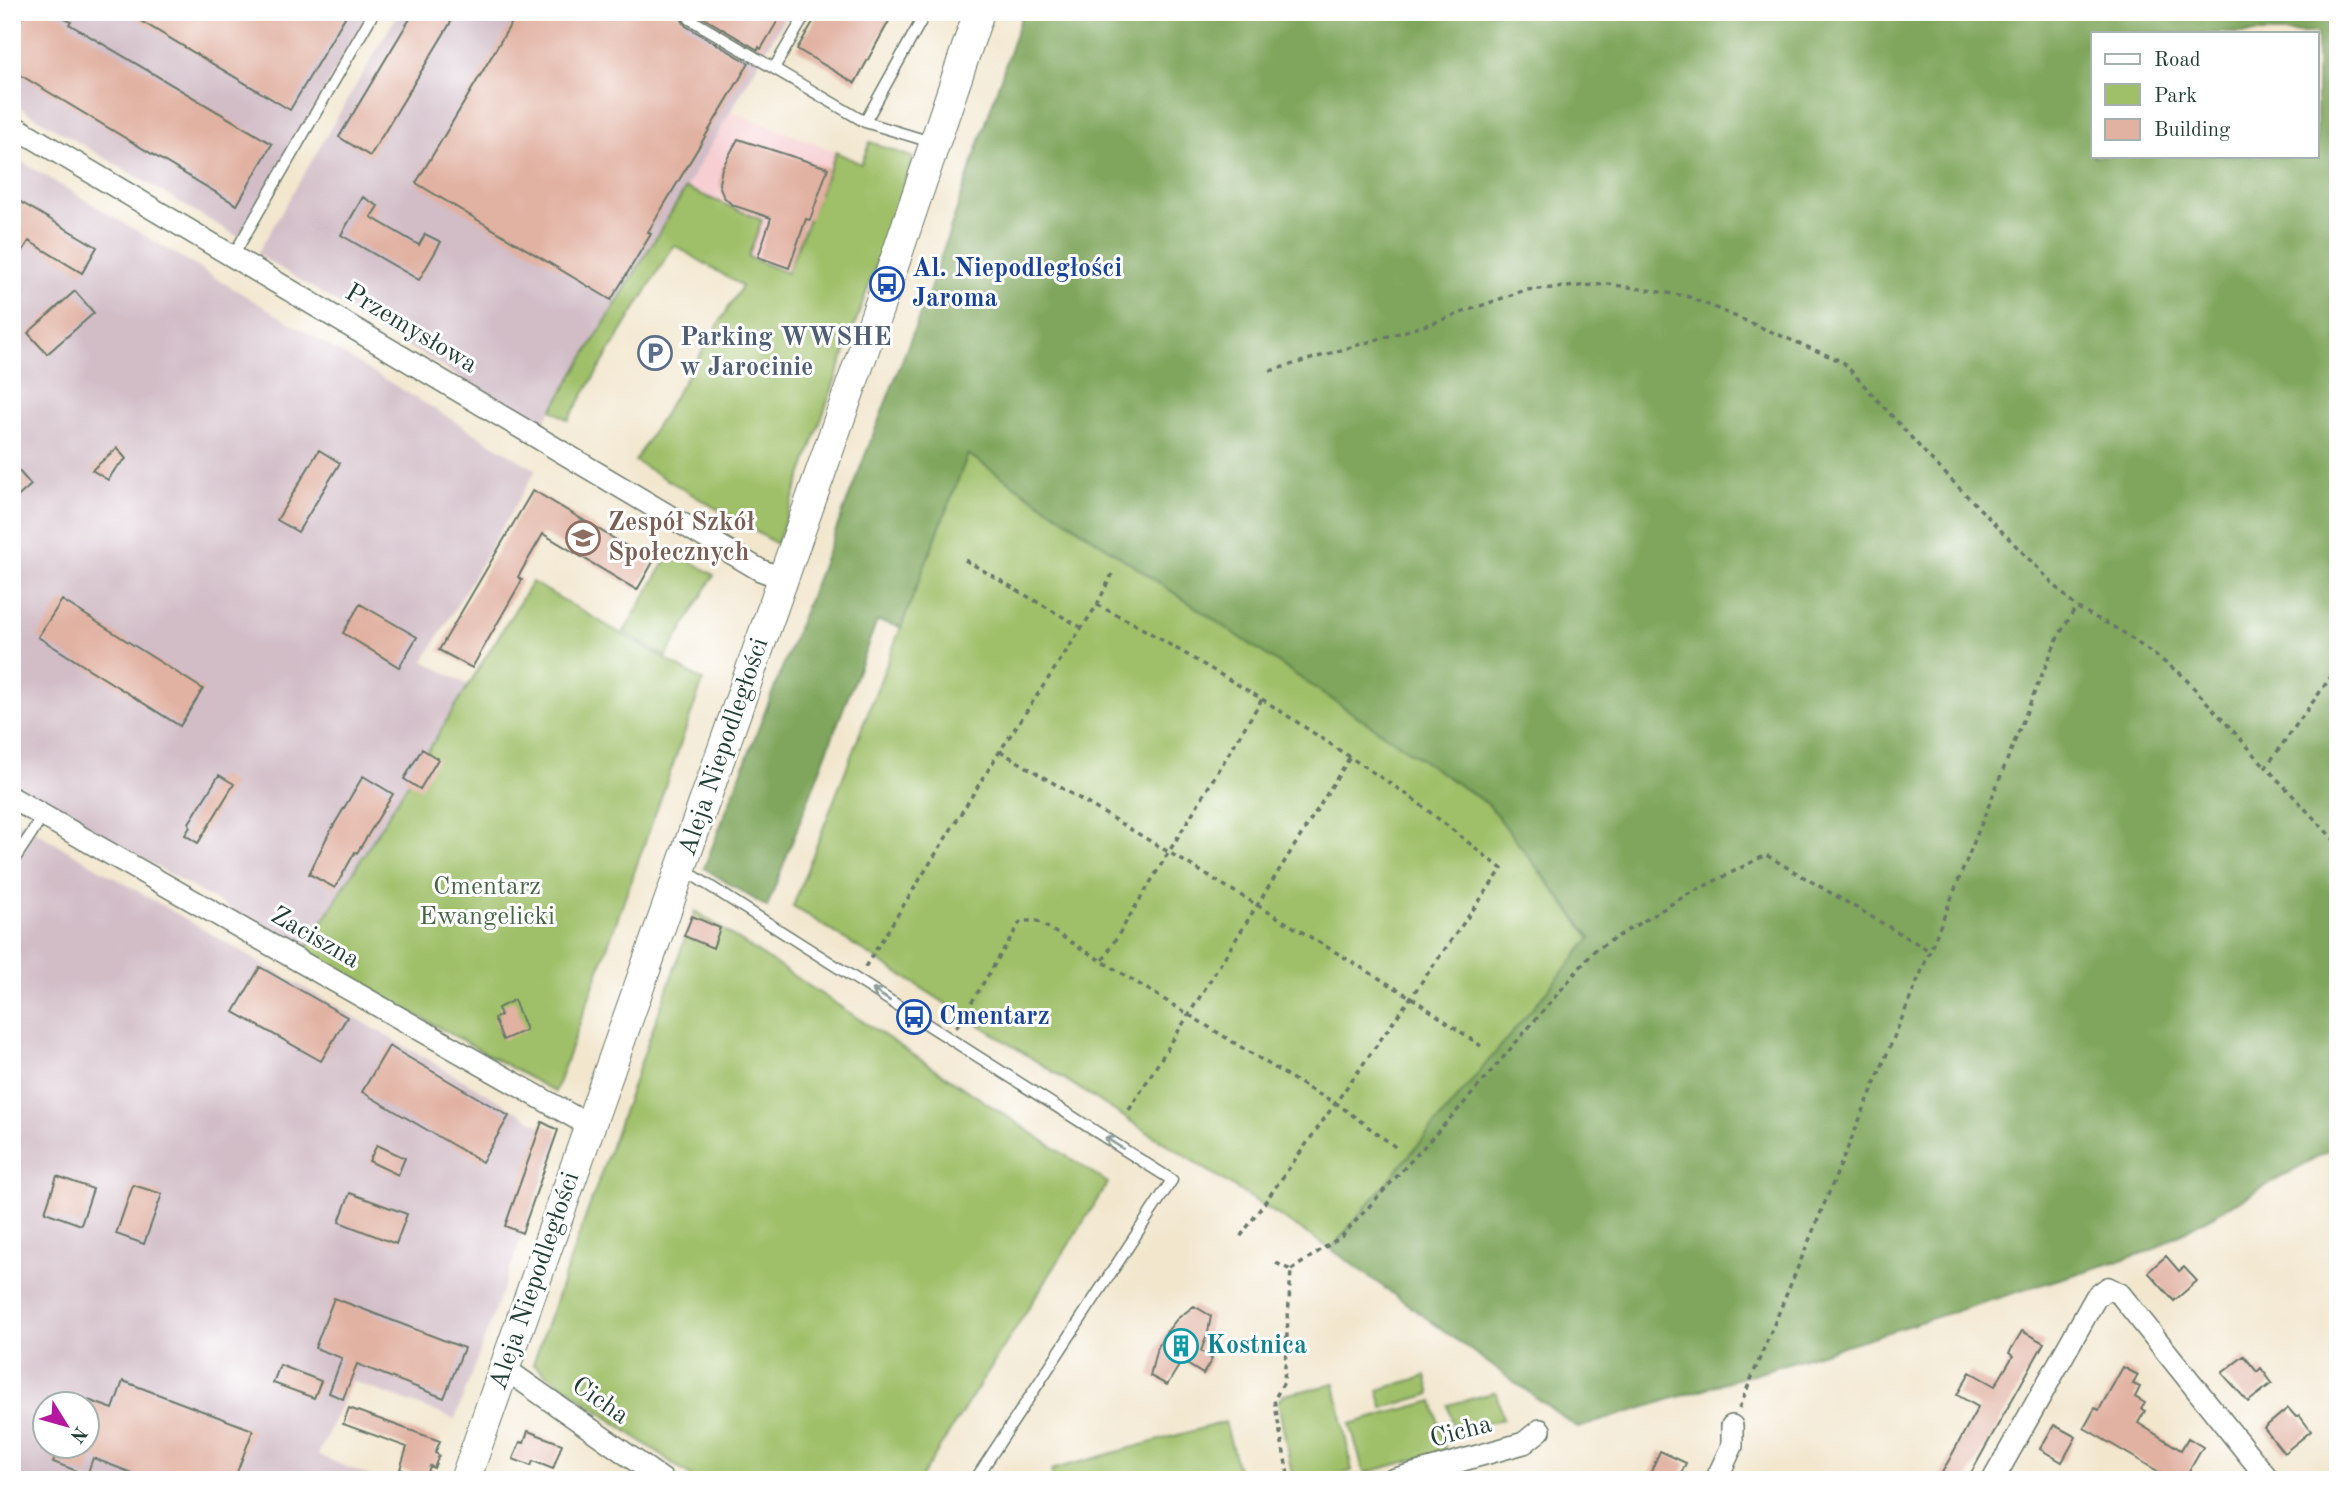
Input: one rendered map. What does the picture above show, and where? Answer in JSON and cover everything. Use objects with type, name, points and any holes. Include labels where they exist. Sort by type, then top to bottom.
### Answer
[{"type":"main road","name":"Aleja Niepodległości","points":[[465,1480],[887,284],[979,12]]},
{"type":"street","name":"Przemysłowa","points":[[12,125],[760,570],[782,579]]},
{"type":"street","name":"Zaciszna","points":[[12,797],[590,1126]]},
{"type":"street","points":[[1993,1480],[2096,1297],[2108,1288],[2120,1294],[2269,1480]]},
{"type":"street","name":"Cicha","points":[[504,1368],[663,1480]]},
{"type":"street","points":[[1716,1480],[1731,1446],[1732,1426]]},
{"type":"street","name":"Cicha","points":[[1392,1480],[1524,1443],[1540,1430]]},
{"type":"lane","points":[[233,256],[374,12]]},
{"type":"lane","points":[[774,68],[807,12]]},
{"type":"lane","points":[[865,122],[926,12]]},
{"type":"lane","points":[[690,19],[865,122],[934,143]]},
{"type":"lane","points":[[12,863],[43,816]]},
{"type":"lane","points":[[681,867],[1172,1180],[975,1480]]},
{"type":"path","points":[[1270,371],[1433,323],[1525,290],[1608,284],[1687,296],[1843,362],[1927,455],[2076,607],[2121,631],[2181,674],[2338,844]]},
{"type":"path","points":[[965,560],[1082,628]]},
{"type":"path","points":[[857,979],[1000,751],[1097,605],[1112,574]]},
{"type":"path","points":[[1097,605],[1133,623],[1262,699],[1412,799],[1502,869],[1238,1240]]},
{"type":"path","points":[[1732,1426],[2035,691],[2058,637],[2076,607]]},
{"type":"path","points":[[2266,767],[2338,667]]},
{"type":"path","points":[[1102,961],[1262,699]]},
{"type":"path","points":[[1000,751],[1412,998],[1481,1046]]},
{"type":"path","points":[[1129,1110],[1350,757]]},
{"type":"path","points":[[1291,1270],[1342,1236],[1465,1101],[1595,950],[1685,896],[1766,855],[1930,951]]},
{"type":"path","points":[[949,1039],[1021,921],[1037,921],[1336,1103],[1398,1149]]},
{"type":"path","points":[[1276,1263],[1291,1270]]},
{"type":"path","points":[[1289,1480],[1274,1400],[1284,1382],[1291,1270]]},
{"type":"shaded area","points":[[12,12],[369,12],[240,238],[12,103]]},
{"type":"shaded area","points":[[399,12],[788,12],[686,188],[541,427],[257,254]]},
{"type":"shaded area","points":[[730,111],[836,152],[787,273],[747,257],[762,221],[686,188]]},
{"type":"shaded area","points":[[12,156],[536,470],[424,661],[468,685],[304,952],[12,783]]},
{"type":"shaded area","points":[[12,818],[559,1136],[455,1419],[352,1381],[318,1455],[379,1480],[12,1480]]},
{"type":"green space","points":[[1023,12],[2338,12],[2338,1145],[2150,1251],[1578,1428],[1331,1249],[1591,938],[1489,805],[968,454],[901,627],[877,621],[767,907],[704,868],[930,289]]},
{"type":"green space","points":[[870,142],[914,158],[777,544],[635,461],[742,286],[674,245],[568,420],[552,410],[686,188],[762,220],[748,257],[787,273],[836,152],[861,164]]},
{"type":"green space","points":[[968,454],[1489,805],[1591,939],[1331,1249],[793,906]]},
{"type":"green space","points":[[672,550],[714,575],[666,657],[624,632]]},
{"type":"green space","name":"Cmentarz Ewangelicki","points":[[532,582],[703,681],[555,1092],[304,952]]},
{"type":"green space","points":[[695,911],[1108,1183],[919,1480],[696,1480],[533,1364]]},
{"type":"green space","points":[[1426,1376],[1431,1394],[1383,1408],[1378,1390]]},
{"type":"green space","points":[[1335,1384],[1352,1471],[1311,1480],[1293,1480],[1278,1401],[1283,1395]]},
{"type":"green space","points":[[1496,1392],[1503,1419],[1455,1432],[1448,1405]]},
{"type":"green space","points":[[1433,1401],[1446,1451],[1364,1473],[1350,1424]]},
{"type":"green space","points":[[1225,1422],[1241,1480],[1053,1480],[1051,1470]]},
{"type":"building","points":[[12,12],[55,12],[71,22],[69,24],[272,144],[237,205],[12,70]]},
{"type":"building","points":[[126,12],[348,12],[290,110]]},
{"type":"building","points":[[414,12],[457,12],[370,156],[339,137]]},
{"type":"building","points":[[518,12],[686,12],[682,20],[686,26],[749,63],[648,232],[651,234],[611,300],[416,183]]},
{"type":"building","points":[[694,12],[783,12],[758,50]]},
{"type":"building","points":[[819,12],[894,12],[855,83],[797,49]]},
{"type":"building","points":[[738,139],[828,168],[810,220],[806,219],[789,268],[758,257],[771,218],[732,205],[723,196],[719,184],[722,168]]},
{"type":"building","points":[[363,197],[378,206],[371,217],[419,245],[425,234],[441,242],[419,280],[341,235]]},
{"type":"building","points":[[19,201],[97,247],[82,273],[29,241],[12,268],[12,213]]},
{"type":"building","points":[[75,291],[94,313],[47,354],[28,333]]},
{"type":"building","points":[[117,448],[126,459],[108,480],[92,470]]},
{"type":"building","points":[[319,450],[340,463],[298,532],[277,520]]},
{"type":"building","points":[[12,463],[31,485],[12,502]]},
{"type":"building","points":[[533,490],[653,562],[637,590],[543,534],[518,577],[522,580],[472,668],[439,650]]},
{"type":"building","points":[[62,600],[203,689],[180,726],[38,637]]},
{"type":"building","points":[[360,604],[417,637],[399,667],[343,633]]},
{"type":"building","points":[[422,749],[438,759],[420,789],[404,779]]},
{"type":"building","points":[[219,775],[234,784],[198,843],[185,835],[190,827],[189,823]]},
{"type":"building","points":[[363,776],[393,794],[335,888],[309,874],[328,835]]},
{"type":"building","points":[[692,916],[720,928],[713,948],[684,936]]},
{"type":"building","points":[[260,967],[347,1017],[321,1061],[234,1012]]},
{"type":"building","points":[[514,1000],[526,1030],[503,1040],[494,1018],[501,1015],[498,1008]]},
{"type":"building","points":[[389,1046],[509,1116],[482,1162],[362,1092]]},
{"type":"building","points":[[542,1122],[558,1130],[522,1233],[505,1226]]},
{"type":"building","points":[[377,1145],[405,1158],[398,1175],[369,1161]]},
{"type":"building","points":[[57,1176],[93,1189],[81,1225],[45,1212]]},
{"type":"building","points":[[133,1185],[162,1194],[144,1244],[116,1234]]},
{"type":"building","points":[[350,1193],[407,1214],[396,1244],[339,1222]]},
{"type":"building","points":[[2166,1256],[2179,1271],[2184,1267],[2197,1281],[2174,1301],[2148,1272]]},
{"type":"building","points":[[334,1298],[464,1348],[444,1398],[357,1364],[343,1399],[329,1393],[342,1358],[315,1348]]},
{"type":"building","name":"Kostnica","points":[[1194,1306],[1211,1316],[1201,1351],[1212,1359],[1203,1374],[1182,1361],[1167,1385],[1150,1376],[1156,1351],[1177,1319]]},
{"type":"building","points":[[2022,1331],[2044,1343],[1967,1480],[1938,1480],[1978,1407],[1957,1395],[1970,1372],[1995,1386],[2013,1356],[2009,1353]]},
{"type":"building","points":[[2244,1356],[2257,1372],[2261,1368],[2272,1383],[2248,1402],[2222,1373]]},
{"type":"building","points":[[280,1365],[321,1381],[314,1398],[273,1383]]},
{"type":"building","points":[[2123,1367],[2138,1375],[2133,1384],[2140,1387],[2135,1397],[2145,1403],[2141,1409],[2145,1411],[2138,1423],[2181,1450],[2188,1438],[2203,1447],[2184,1480],[2173,1480],[2084,1428],[2095,1408],[2099,1410]]},
{"type":"building","points":[[123,1381],[253,1430],[234,1480],[150,1480],[98,1460],[102,1460],[102,1405],[113,1409]]},
{"type":"building","points":[[349,1408],[440,1441],[435,1453],[439,1455],[434,1468],[430,1466],[426,1478],[400,1469],[407,1447],[343,1424]]},
{"type":"building","points":[[2288,1408],[2296,1417],[2299,1415],[2311,1431],[2284,1453],[2264,1428]]},
{"type":"building","points":[[2054,1425],[2076,1437],[2062,1462],[2040,1449]]},
{"type":"building","points":[[528,1431],[562,1444],[553,1469],[533,1461],[531,1466],[513,1459],[520,1442],[524,1443]]},
{"type":"building","points":[[1660,1451],[1686,1463],[1678,1480],[1647,1480]]},
{"type":"building","points":[[54,1460],[92,1460],[87,1475],[53,1462]]},
{"type":"place","name":"Al. Niepodległości Jaroma","points":[[887,284]]},
{"type":"place","name":"Parking WWSHE w Jarocinie","points":[[655,353]]},
{"type":"place","name":"Zespół Szkół Społecznych","points":[[583,538]]},
{"type":"place","name":"Cmentarz","points":[[914,1017]]},
{"type":"place","name":"Kostnica","points":[[1181,1346]]}]
